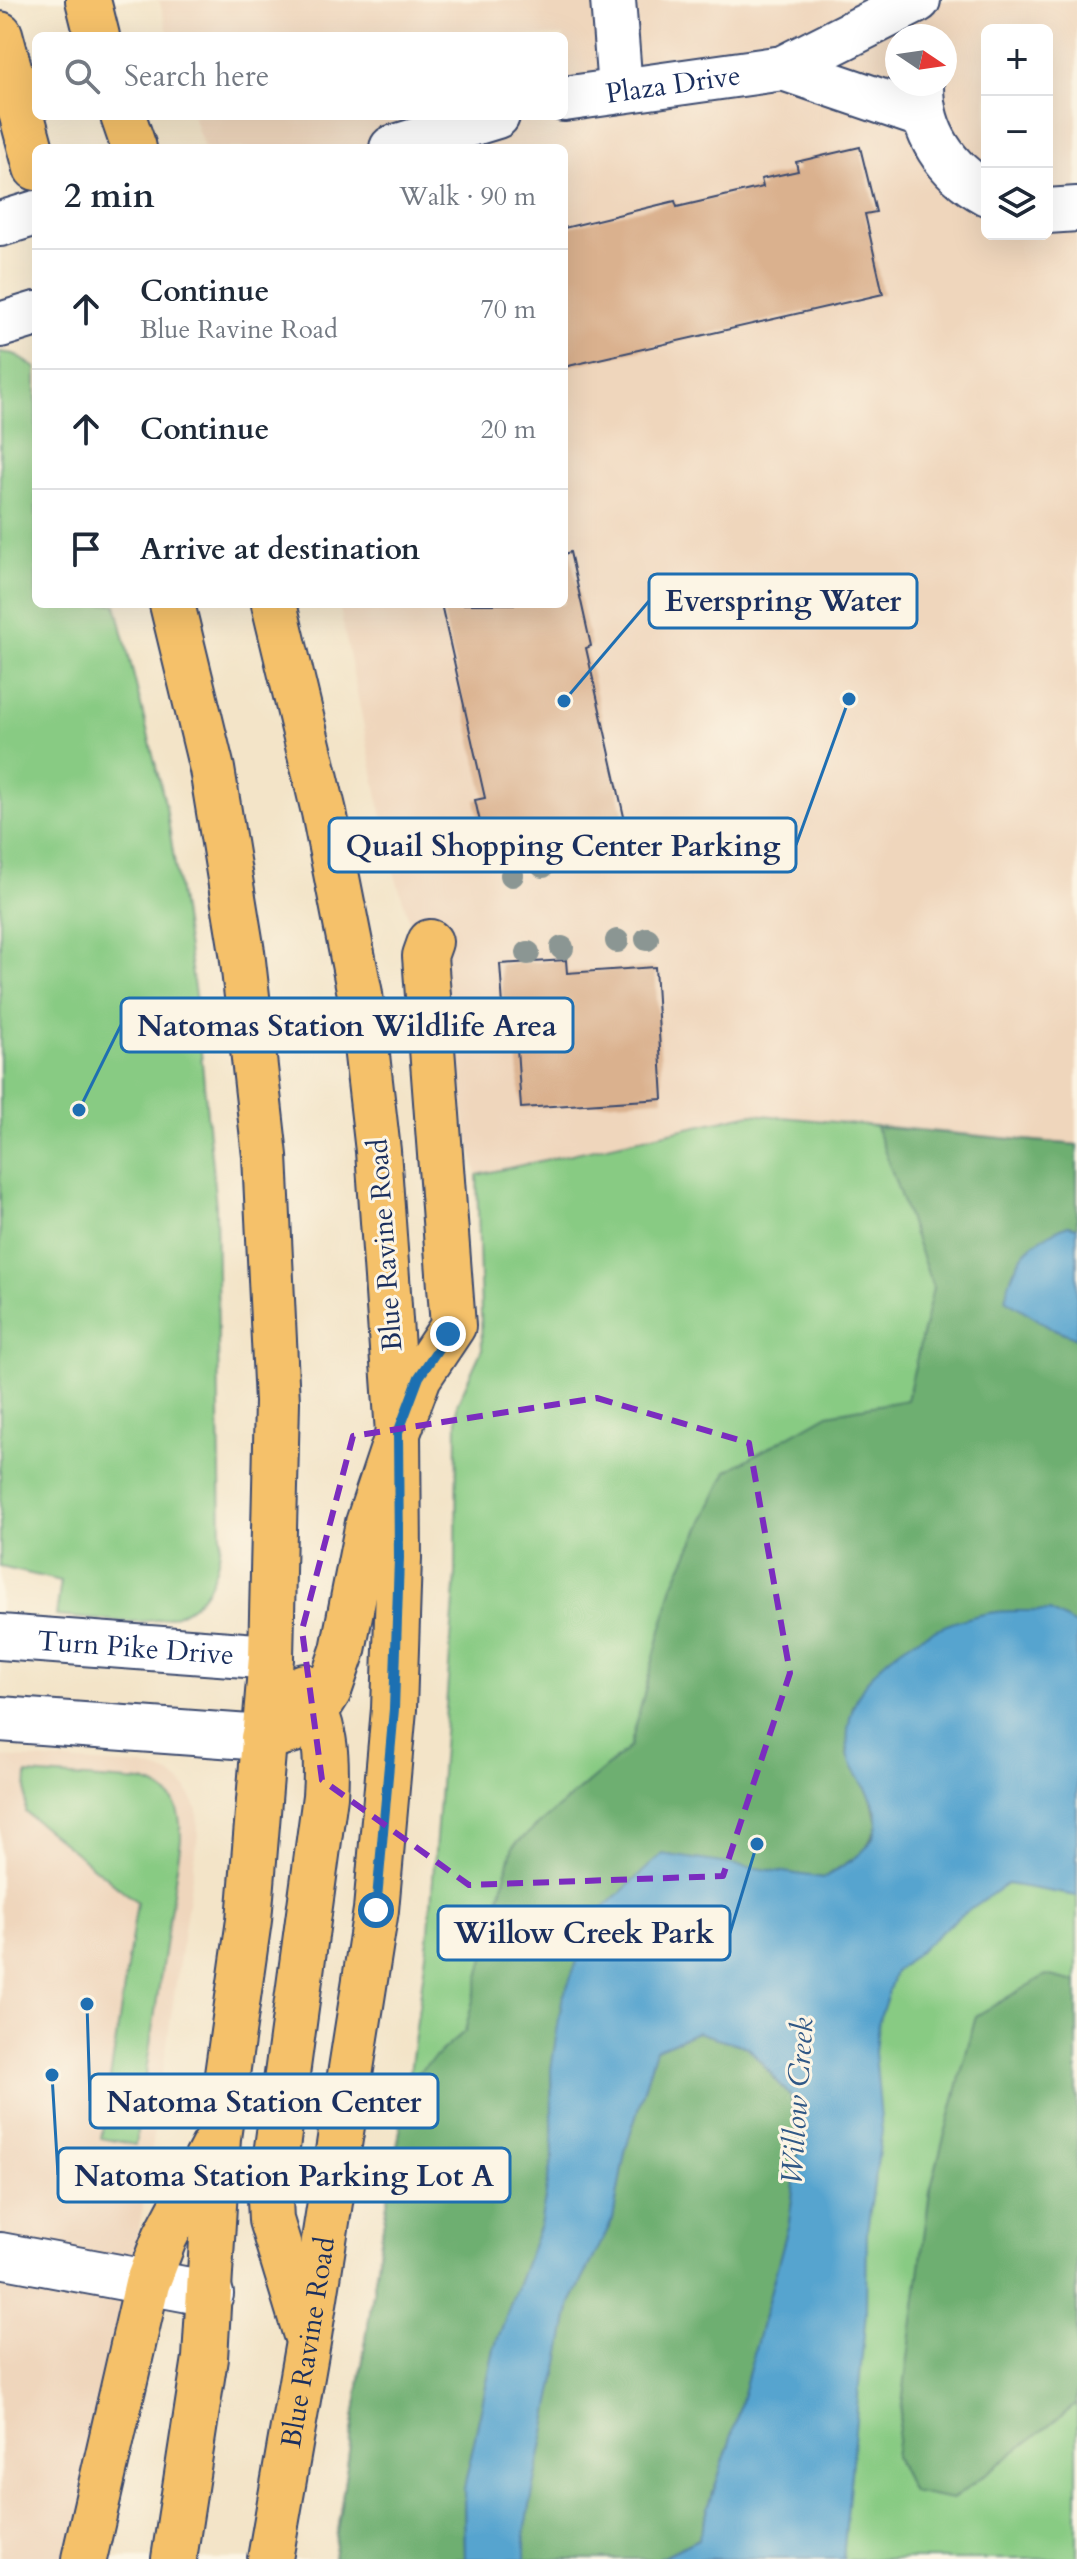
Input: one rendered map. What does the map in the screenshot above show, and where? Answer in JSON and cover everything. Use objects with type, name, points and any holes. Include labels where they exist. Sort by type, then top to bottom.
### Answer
[{"type":"main road","points":[[88,0],[96,32]]},
{"type":"main road","points":[[0,34],[32,153]]},
{"type":"main road","points":[[124,120],[133,144]]},
{"type":"main road","points":[[173,608],[212,769],[242,952],[265,1156],[277,1402],[271,1657],[249,1920],[218,2138],[205,2358],[174,2559]]},
{"type":"main road","name":"Blue Ravine Road","points":[[270,2559],[308,2342],[376,1910],[387,1800],[399,1558],[398,1433],[378,1151],[360,994],[324,812],[275,608]]},
{"type":"main road","points":[[263,1738],[291,1731],[317,1710],[337,1671],[368,1523],[419,1377],[448,1334],[454,1315],[425,956],[430,942]]},
{"type":"main road","points":[[271,1657],[286,1665],[301,1681],[317,1710],[327,1742],[325,1796],[270,2199],[271,2220],[308,2342]]},
{"type":"main road","points":[[84,2559],[147,2284],[165,2237],[218,2138]]},
{"type":"street","points":[[613,0],[620,89]]},
{"type":"street","name":"Plaza Drive","points":[[568,98],[783,68],[918,0]]},
{"type":"street","points":[[925,24],[927,8],[932,0]]},
{"type":"street","name":"Plaza Drive","points":[[783,68],[921,99],[937,148],[969,184],[981,190]]},
{"type":"street","points":[[405,144],[484,120]]},
{"type":"street","points":[[1053,211],[1077,209]]},
{"type":"street","points":[[0,224],[32,214]]},
{"type":"street","points":[[0,325],[32,315]]},
{"type":"street","name":"Turn Pike Drive","points":[[0,1637],[271,1657]]},
{"type":"street","points":[[0,1719],[263,1738]]},
{"type":"street","points":[[0,2255],[211,2294]]},
{"type":"highlighted area","points":[[597,1398],[749,1443],[790,1673],[723,1876],[469,1885],[322,1780],[302,1630],[353,1436]]},
{"type":"shaded area","points":[[159,0],[1077,0],[1077,1145],[751,1114],[477,1175],[439,1012],[392,866],[340,608],[568,608],[568,144],[203,144],[194,120],[568,120],[568,32],[168,32]]},
{"type":"shaded area","points":[[0,1757],[143,1766],[170,1774],[186,1788],[197,1809],[198,1836],[125,2324],[73,2559],[0,2559]]},
{"type":"green space","points":[[0,352],[14,354],[32,365],[32,608],[117,608],[166,807],[196,1001],[216,1207],[221,1539],[215,1572],[203,1596],[185,1611],[164,1619],[139,1622],[56,1616],[61,1581],[0,1567]]},
{"type":"green space","points":[[751,1114],[1077,1145],[1077,2559],[333,2559],[383,2226],[409,2080],[429,1931],[456,1574],[457,1404],[482,1349],[477,1175]]},
{"type":"green space","points":[[876,1127],[1077,1145],[1077,1227],[1068,1225],[1052,1328],[1077,1338],[1077,1626],[1050,1611],[853,1704],[847,1754],[870,1792],[877,1825],[865,1851],[823,1878],[750,1869],[551,2069],[553,2156],[540,2225],[494,2349],[464,2489],[465,2559],[333,2559],[383,2226],[409,2080],[465,2031],[513,1846],[630,1747],[673,1585],[727,1471],[828,1414],[907,1400],[933,1288]]},
{"type":"green space","points":[[27,1774],[144,1782],[169,1797],[180,1819],[181,1840],[135,2145],[101,2138],[137,1902],[25,1812]]},
{"type":"green space","points":[[1046,1975],[1077,1982],[1077,2404],[952,2500],[912,2492],[895,2457],[930,2191],[976,2016]]},
{"type":"green space","points":[[697,2032],[748,2047],[791,2097],[799,2144],[789,2223],[732,2435],[698,2539],[658,2559],[525,2559],[525,2531],[571,2303],[613,2219],[625,2152],[656,2049]]},
{"type":"water","points":[[1068,1225],[1077,1227],[1077,1338],[1052,1328],[1005,1299],[1013,1272],[1025,1252]]},
{"type":"water","name":"Willow Creek","points":[[1050,1611],[1077,1626],[1077,1896],[1007,1884],[957,1918],[895,1972],[878,2024],[875,2052],[882,2131],[867,2230],[866,2312],[843,2559],[658,2559],[698,2539],[732,2435],[789,2223],[799,2144],[791,2097],[748,2047],[697,2032],[656,2049],[625,2152],[613,2219],[571,2303],[525,2531],[525,2559],[465,2559],[464,2489],[494,2349],[540,2225],[553,2156],[551,2069],[562,2000],[594,1917],[662,1854],[823,1878],[849,1863],[870,1842],[877,1824],[874,1803],[848,1752],[849,1723],[857,1698],[871,1676],[912,1641],[963,1619],[996,1612]]},
{"type":"building","points":[[860,147],[876,212],[865,214],[883,294],[568,366],[568,227],[675,201],[677,207],[763,187],[761,179],[798,171],[796,162]]},
{"type":"building","points":[[568,553],[591,646],[586,648],[625,821],[551,838],[553,846],[489,861],[475,800],[485,798],[442,608],[568,608]]},
{"type":"building","points":[[566,960],[567,973],[655,967],[663,1099],[521,1108],[516,1033],[505,1033],[500,964]]},
{"type":"place","name":"Quail Shopping Center Parking","points":[[849,699]]},
{"type":"place","name":"Everspring Water","points":[[564,701]]},
{"type":"place","name":"Natomas Station Wildlife Area","points":[[79,1110]]},
{"type":"place","name":"Willow Creek Park","points":[[757,1844]]},
{"type":"place","name":"Natoma Station Center","points":[[87,2004]]},
{"type":"place","name":"Natoma Station Parking Lot A","points":[[52,2075]]},
{"type":"route","points":[[376,1910],[394,1709],[399,1558],[398,1433],[419,1377],[448,1334]]}]
